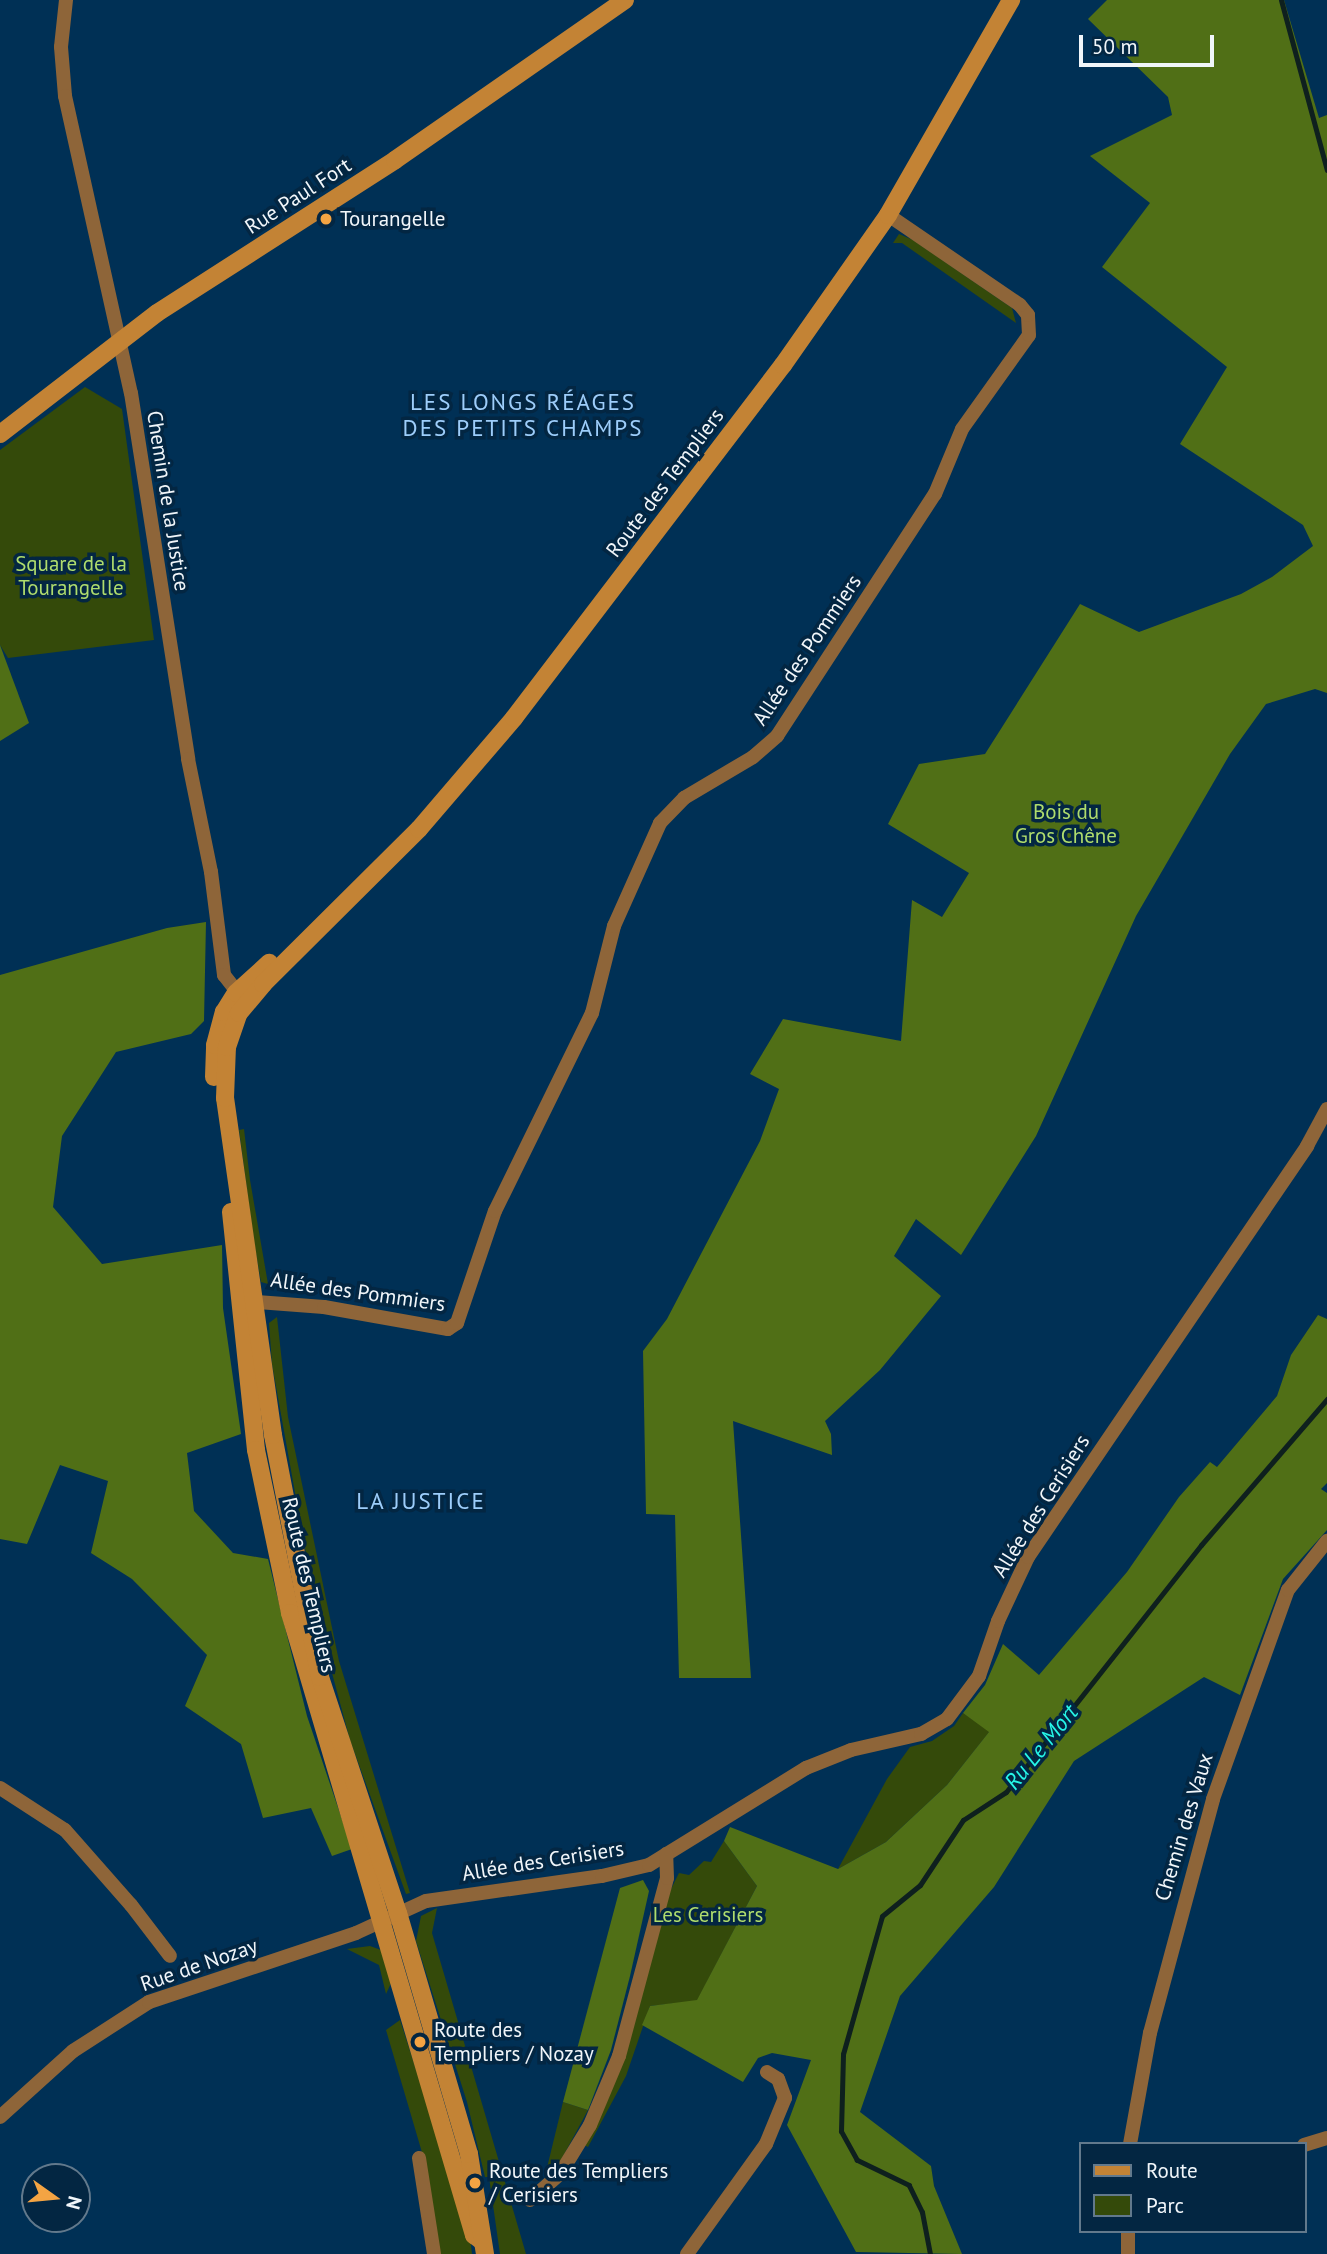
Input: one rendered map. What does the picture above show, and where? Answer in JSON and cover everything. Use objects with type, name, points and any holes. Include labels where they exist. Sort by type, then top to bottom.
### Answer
[{"type":"main road","name":"Rue Paul Fort","points":[[0,435],[157,313],[406,153],[625,0]]},
{"type":"main road","name":"Route des Templiers","points":[[484,2248],[474,2235],[391,1917],[320,1677],[248,1301],[213,1065],[219,1028],[282,953],[296,949],[419,829],[514,718],[791,354],[888,215],[1011,0]]},
{"type":"street","name":"Chemin de la Justice","points":[[66,0],[61,47],[65,96],[118,344],[211,872],[224,975],[242,998]]},
{"type":"street","name":"Allée des Pommiers","points":[[248,1301],[324,1307],[448,1329],[457,1323],[495,1211],[592,1013],[614,926],[660,823],[684,797],[753,757],[777,736],[935,494],[962,429],[1029,335],[1028,315],[1020,306],[888,215]]},
{"type":"street","name":"Allée des Cerisiers","points":[[391,1917],[426,1900],[602,1876],[649,1864],[806,1768],[852,1750],[921,1734],[947,1719],[979,1676],[998,1621],[1028,1557],[1307,1146],[1327,1109]]},
{"type":"street","name":"Chemin des Vaux","points":[[1130,2142],[1153,2021],[1213,1799],[1287,1590],[1327,1541]]},
{"type":"street","points":[[0,1788],[65,1830],[131,1905],[170,1956]]},
{"type":"street","points":[[530,2200],[561,2174],[590,2125],[619,2056],[667,1878],[666,1854]]},
{"type":"street","name":"Rue de Nozay","points":[[0,2117],[114,2021],[149,2002],[304,1951],[391,1917]]},
{"type":"street","points":[[687,2254],[766,2144],[785,2098],[778,2079],[767,2073]]},
{"type":"street","points":[[1306,2144],[1327,2138]]},
{"type":"street","points":[[419,2158],[434,2254]]},
{"type":"street","points":[[1128,2233],[1128,2254]]},
{"type":"green space","name":"Bois du Gros Chêne","points":[[1107,0],[1284,0],[1319,118],[1327,115],[1327,693],[1315,689],[1266,704],[1230,754],[1136,916],[1036,1136],[961,1255],[916,1219],[894,1256],[941,1296],[880,1370],[825,1421],[831,1434],[832,1455],[733,1421],[751,1678],[679,1678],[675,1515],[646,1514],[643,1351],[667,1319],[760,1141],[779,1089],[750,1074],[783,1019],[901,1041],[912,900],[942,917],[969,873],[888,824],[919,764],[985,754],[1080,604],[1139,632],[1241,594],[1272,577],[1313,546],[1303,525],[1180,444],[1227,367],[1102,267],[1150,203],[1090,156],[1172,115],[1168,97],[1088,19]]},
{"type":"green space","points":[[899,234],[913,240],[1012,308],[1016,323],[902,243],[893,243]]},
{"type":"green space","name":"Square de la Tourangelle","points":[[85,387],[122,409],[154,640],[8,658],[0,645],[0,450]]},
{"type":"green space","points":[[0,645],[29,723],[0,741]]},
{"type":"green space","points":[[206,922],[204,1021],[191,1034],[116,1052],[62,1136],[53,1207],[102,1264],[222,1245],[223,1308],[241,1434],[187,1453],[194,1511],[233,1553],[268,1559],[307,1716],[352,1849],[332,1856],[311,1808],[263,1818],[241,1744],[185,1706],[207,1655],[132,1579],[91,1553],[108,1481],[60,1465],[27,1544],[0,1539],[0,975],[167,928]]},
{"type":"green space","points":[[244,1129],[268,1284],[261,1282],[254,1242],[239,1130]]},
{"type":"green space","points":[[1318,1315],[1327,1319],[1327,1483],[1321,1489],[1327,1493],[1327,1530],[1283,1579],[1240,1695],[1204,1677],[1074,1761],[994,1887],[900,1996],[860,2112],[931,2166],[934,2186],[962,2254],[856,2252],[787,2125],[811,2060],[772,2053],[758,2058],[743,2082],[642,2025],[650,2006],[697,2000],[757,1886],[724,1841],[730,1827],[838,1869],[886,1842],[947,1785],[989,1732],[963,1713],[985,1685],[1003,1644],[1039,1675],[1127,1572],[1179,1497],[1210,1462],[1217,1467],[1277,1396],[1291,1355]]},
{"type":"green space","points":[[277,1317],[288,1417],[339,1661],[410,1893],[406,1894],[350,1740],[318,1621],[272,1364],[269,1323]]},
{"type":"green space","points":[[963,1713],[990,1731],[947,1785],[886,1842],[838,1869],[887,1779],[910,1747],[932,1741],[954,1726]]},
{"type":"green space","name":"Les Cerisiers","points":[[724,1841],[757,1886],[697,2001],[650,2006],[626,2076],[588,2147],[584,2145],[669,1893],[679,1873],[689,1875],[704,1861],[711,1862]]},
{"type":"green space","points":[[643,1880],[649,1891],[630,1976],[611,2050],[588,2110],[563,2102],[620,1888]]},
{"type":"green space","points":[[437,1908],[432,1933],[526,2254],[500,2254],[489,2177],[485,2177],[467,2102],[416,1941],[421,1916]]},
{"type":"green space","points":[[370,1946],[381,1950],[392,1981],[386,1994],[379,1965],[347,1949]]},
{"type":"green space","points":[[400,2020],[470,2237],[472,2254],[439,2254],[426,2166],[386,2030]]},
{"type":"green space","points":[[563,2102],[588,2110],[554,2173],[545,2176]]},
{"type":"waterway","name":"Ru Le Mort","points":[[1281,0],[1327,170]]},
{"type":"waterway","name":"Ru Le Mort","points":[[930,2254],[922,2212],[909,2185],[857,2160],[841,2131],[843,2054],[882,1916],[920,1885],[963,1820],[1006,1792],[1201,1545],[1327,1399]]},
{"type":"place","name":"Tourangelle","points":[[326,219]]},
{"type":"place","name":"Route des Templiers / Nozay","points":[[420,2042]]},
{"type":"place","name":"Route des Templiers / Cerisiers","points":[[475,2183]]},
{"type":"district","name":"LES LONGS RÉAGES DES PETITS CHAMPS","points":[[523,415]]},
{"type":"district","name":"LA JUSTICE","points":[[421,1501]]}]
